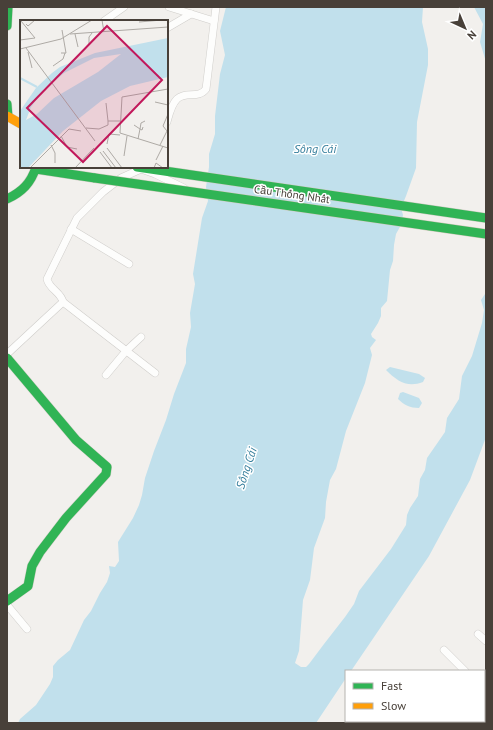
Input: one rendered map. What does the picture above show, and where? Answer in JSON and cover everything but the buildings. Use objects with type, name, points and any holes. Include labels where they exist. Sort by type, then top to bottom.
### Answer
[{"type":"main road","points":[[7,26],[8,7]]},
{"type":"main road","points":[[7,104],[8,116],[20,123]]},
{"type":"main road","points":[[7,199],[22,190],[28,184],[36,168]]},
{"type":"main road","name":"Cầu Thống Nhất","points":[[36,168],[95,178],[486,234]]},
{"type":"main road","name":"Cầu Thống Nhất","points":[[144,168],[486,218]]},
{"type":"main road","points":[[7,358],[64,426],[84,448],[106,467],[107,470],[106,474],[66,518],[36,559],[32,566],[28,586],[7,601]]},
{"type":"street","points":[[105,20],[124,7]]},
{"type":"street","points":[[169,7],[214,21]]},
{"type":"street","points":[[168,119],[176,99],[180,96],[197,95],[204,92],[206,89],[216,7]]},
{"type":"street","points":[[168,27],[191,14]]},
{"type":"street","points":[[155,373],[63,302],[61,297],[49,284],[47,279],[77,218],[103,192],[121,178],[141,169],[155,174],[194,193]]},
{"type":"street","points":[[71,229],[129,264]]},
{"type":"street","points":[[7,354],[63,302]]},
{"type":"street","points":[[106,376],[126,351],[141,336]]},
{"type":"street","points":[[7,605],[27,629]]},
{"type":"street","points":[[478,634],[486,641]]},
{"type":"street","points":[[444,650],[465,670]]},
{"type":"water","name":"Sông Cái","points":[[226,7],[423,7],[422,22],[428,49],[428,65],[417,122],[416,168],[401,208],[403,215],[401,225],[396,234],[387,301],[381,308],[381,316],[371,334],[376,340],[370,348],[372,355],[365,383],[346,431],[336,469],[330,480],[325,518],[314,548],[310,580],[303,600],[299,651],[295,663],[301,667],[306,667],[309,664],[345,617],[354,604],[359,591],[391,549],[406,525],[407,515],[418,496],[420,479],[425,470],[427,458],[445,432],[447,418],[459,399],[462,376],[472,356],[482,323],[484,310],[481,300],[485,294],[486,276],[486,437],[470,480],[429,556],[352,670],[345,670],[345,680],[316,723],[18,723],[20,719],[36,705],[50,684],[53,677],[53,666],[70,650],[84,620],[91,611],[107,582],[110,573],[109,566],[115,567],[119,561],[118,542],[139,505],[145,478],[186,363],[186,349],[191,327],[190,313],[195,284],[193,274],[202,218],[208,201],[206,187],[209,154],[215,134],[215,116],[220,74],[225,55],[220,31]]},
{"type":"water","points":[[474,7],[486,7],[486,62],[480,42],[483,24]]},
{"type":"water","points":[[390,367],[419,374],[425,378],[423,382],[417,384],[407,384],[398,380],[386,370]]},
{"type":"water","points":[[403,392],[419,398],[422,403],[419,408],[407,406],[398,399],[400,393]]},
{"type":"traffic: fast","points":[[7,26],[8,7]]},
{"type":"traffic: fast","points":[[7,104],[8,117]]},
{"type":"traffic: fast","points":[[7,199],[17,193],[29,182],[36,168]]},
{"type":"traffic: fast","points":[[144,168],[486,218]]},
{"type":"traffic: fast","points":[[36,169],[95,178]]},
{"type":"traffic: fast","points":[[95,178],[486,234]]},
{"type":"traffic: fast","points":[[7,358],[76,440],[107,467],[106,474],[66,518],[40,552],[32,566],[28,586],[7,601]]},
{"type":"traffic: slow","points":[[7,116],[20,123]]}]
